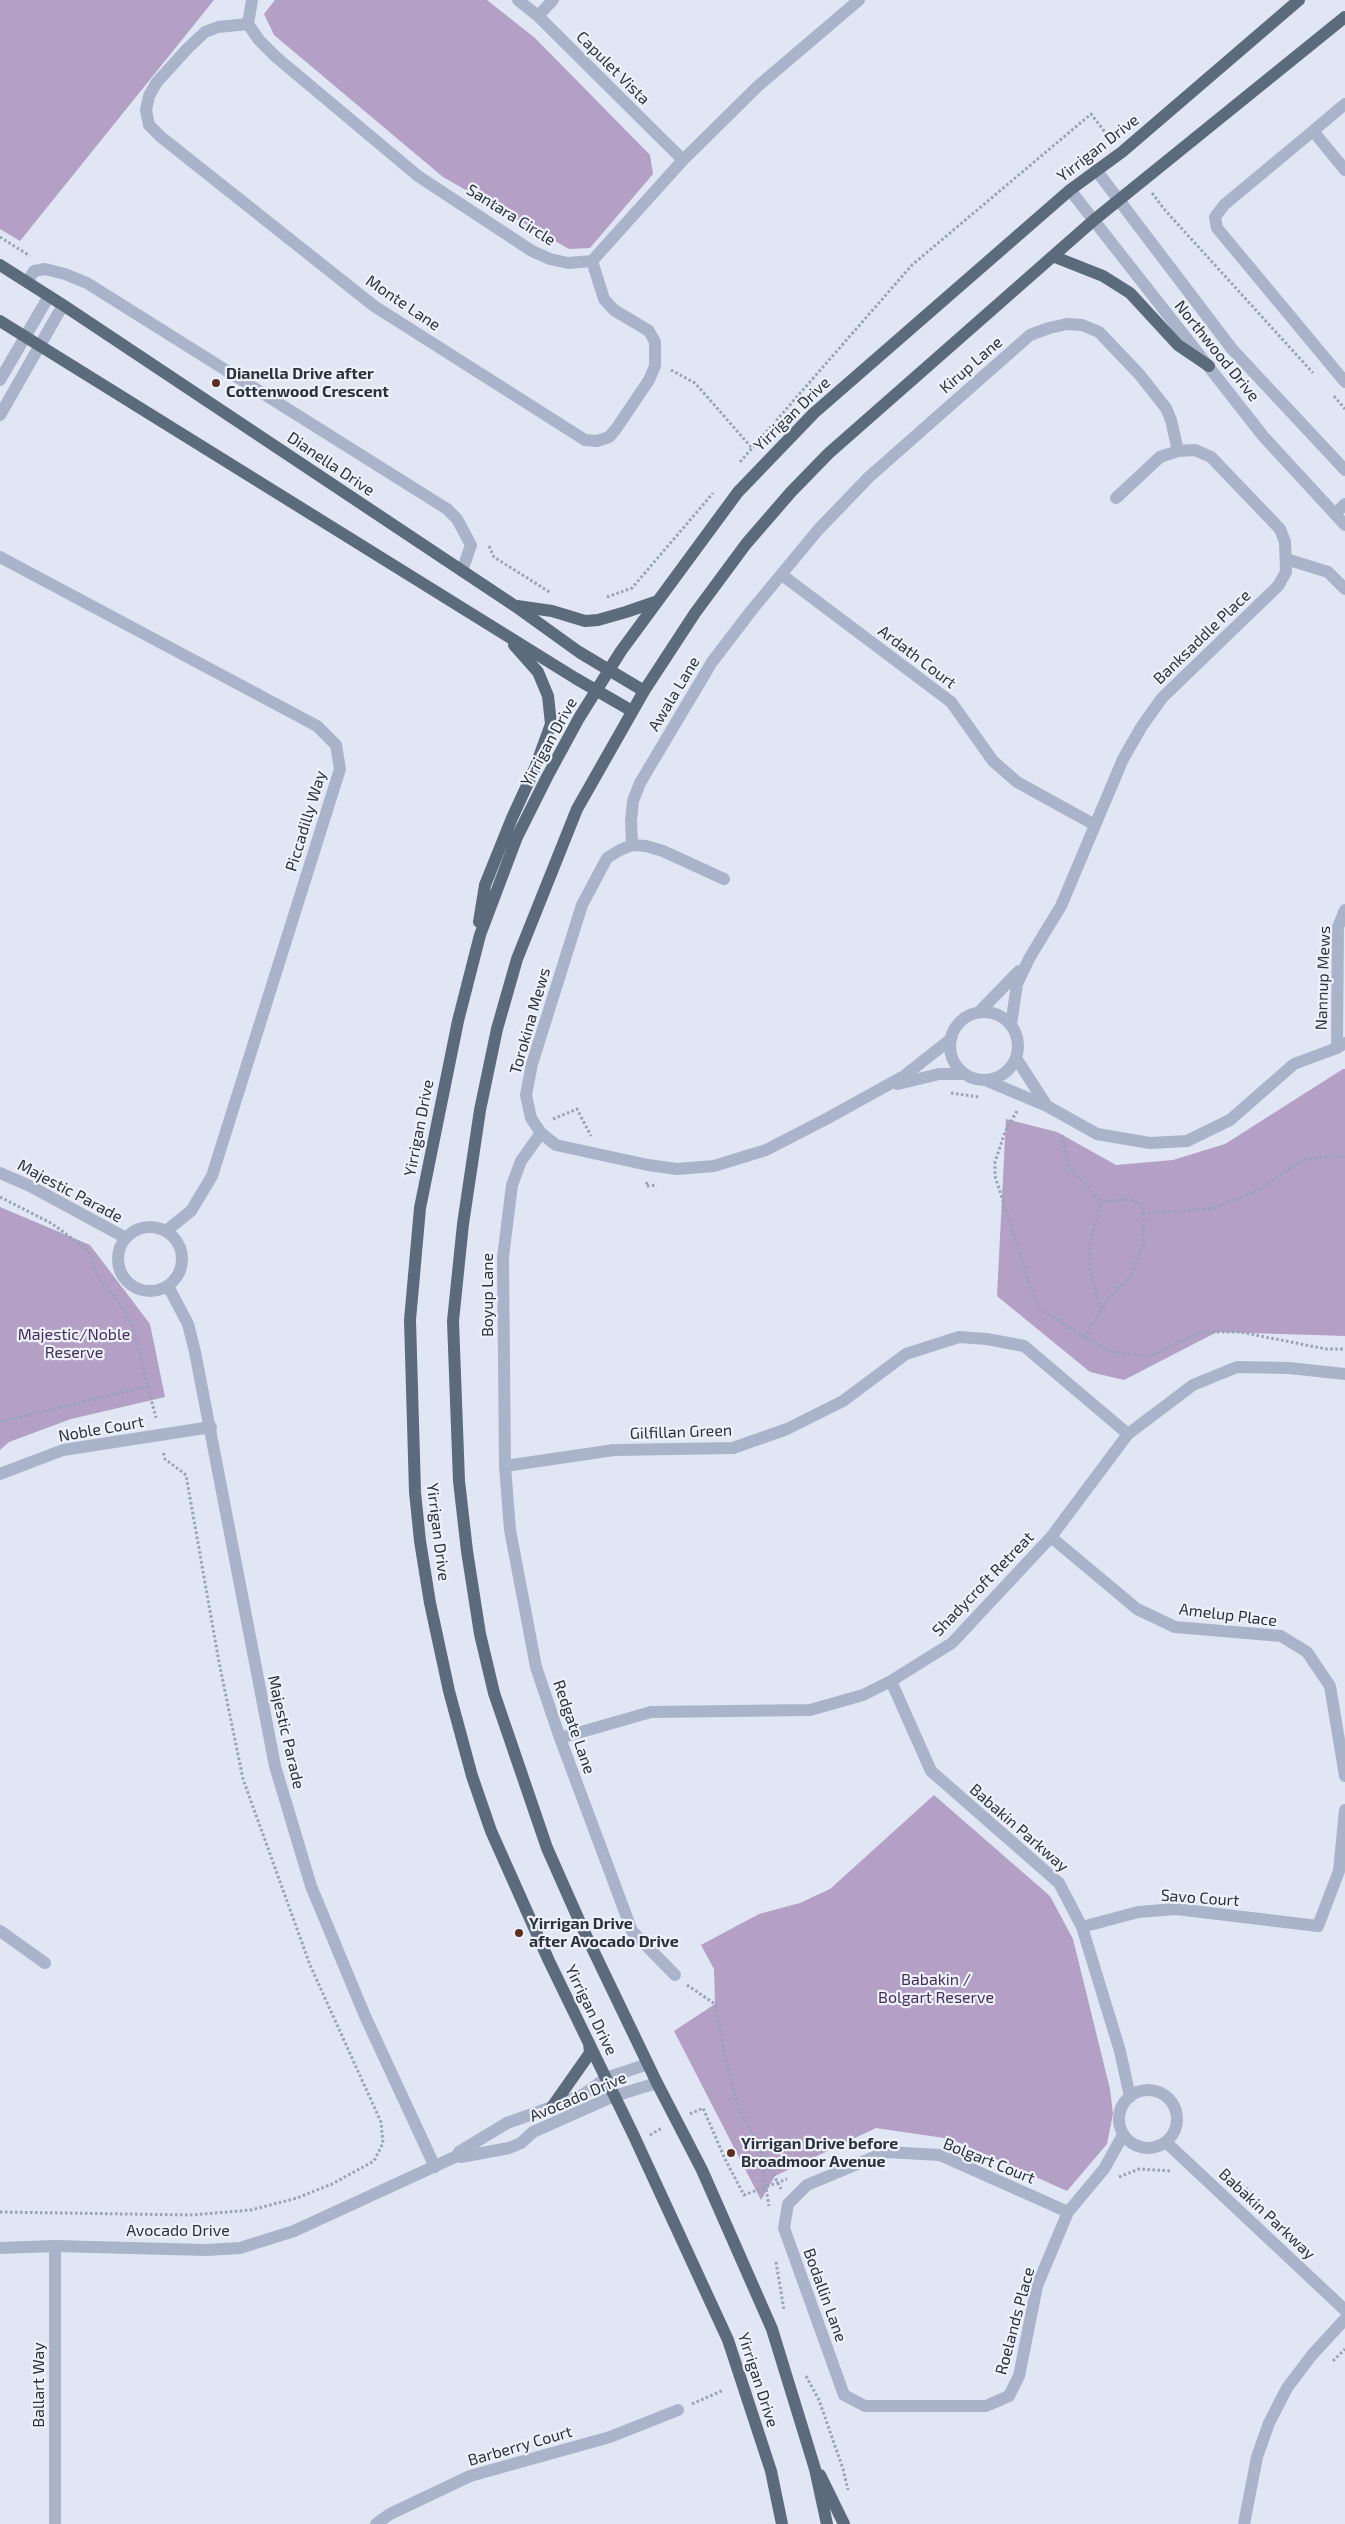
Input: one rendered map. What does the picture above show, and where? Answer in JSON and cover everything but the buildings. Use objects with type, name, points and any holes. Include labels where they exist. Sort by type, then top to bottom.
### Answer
[{"type":"main road","name":"Yirrigan Drive","points":[[782,2524],[771,2472],[728,2340],[524,1907],[491,1831],[472,1776],[430,1603],[420,1541],[415,1492],[410,1320],[420,1208],[458,1021],[480,935],[517,837],[547,777],[608,670],[738,492],[814,413],[1070,190],[1122,152],[1299,0]]},
{"type":"main road","name":"Yirrigan Drive","points":[[827,2524],[814,2467],[772,2329],[702,2170],[657,2083],[582,1928],[547,1848],[517,1767],[494,1693],[480,1634],[466,1551],[459,1482],[453,1320],[463,1224],[479,1119],[502,1012],[517,959],[577,809],[644,691],[695,613],[746,544],[791,492],[829,454],[1055,257],[1094,220],[1343,23]]},
{"type":"main road","points":[[1055,257],[1074,262],[1103,276],[1130,293],[1178,345],[1209,366]]},
{"type":"main road","name":"Dianella Drive","points":[[0,265],[63,304],[515,606],[579,652],[644,691]]},
{"type":"main road","points":[[0,321],[500,632],[632,711]]},
{"type":"main road","points":[[515,606],[552,611],[585,621],[598,620],[656,602]]},
{"type":"main road","points":[[480,935],[479,923],[485,885],[512,818],[536,768],[551,724],[548,696],[538,672],[500,632]]},
{"type":"main road","points":[[552,2108],[590,2053],[589,2044]]},
{"type":"main road","points":[[814,2467],[831,2494],[844,2524]]},
{"type":"street","points":[[248,24],[252,0]]},
{"type":"street","name":"Capulet Vista","points":[[518,0],[538,16],[683,160]]},
{"type":"street","points":[[538,16],[553,0]]},
{"type":"street","points":[[592,261],[683,160],[758,86],[859,0]]},
{"type":"street","name":"Santara Circle","points":[[248,24],[259,40],[276,57],[418,176],[532,251],[550,259],[568,263],[592,261]]},
{"type":"street","name":"Monte Lane","points":[[248,24],[218,27],[205,32],[157,82],[149,96],[146,110],[149,125],[161,137],[374,306],[586,440],[597,441],[609,437],[616,429],[649,380],[655,366],[655,342],[649,331],[614,310],[604,299],[592,261]]},
{"type":"street","points":[[1345,104],[1224,204],[1215,217],[1217,228],[1345,382]]},
{"type":"street","points":[[1313,131],[1345,170]]},
{"type":"street","name":"Northwood Drive","points":[[1096,170],[1232,349],[1345,470]]},
{"type":"street","name":"Northwood Drive","points":[[1070,190],[1264,436],[1345,525]]},
{"type":"street","points":[[27,282],[34,271],[44,269],[65,274],[88,283],[447,509],[458,519],[471,545],[462,571]]},
{"type":"street","points":[[0,380],[49,296]]},
{"type":"street","points":[[0,415],[26,373],[38,346],[63,304]]},
{"type":"street","name":"Kirup Lane","points":[[782,575],[818,530],[869,477],[1030,335],[1049,328],[1067,324],[1082,324],[1099,332],[1139,374],[1166,408],[1172,420],[1178,450]]},
{"type":"street","points":[[1116,498],[1160,457],[1178,450]]},
{"type":"street","name":"Banksaddle Place","points":[[1011,1025],[1017,984],[1030,957],[1060,906],[1123,759],[1162,698],[1278,586],[1286,572],[1285,542],[1280,529],[1211,457],[1195,450],[1178,450]]},
{"type":"street","points":[[1335,514],[1345,504]]},
{"type":"street","name":"Piccadilly Way","points":[[0,557],[317,726],[336,745],[340,769],[212,1176],[191,1211],[166,1231]]},
{"type":"street","points":[[1286,559],[1328,572],[1345,589]]},
{"type":"street","name":"Ardath Court","points":[[782,575],[951,702],[993,761],[1017,782],[1095,824]]},
{"type":"street","name":"Awala Lane","points":[[632,846],[631,821],[633,801],[640,784],[712,662],[782,575]]},
{"type":"street","points":[[632,846],[646,846],[663,851],[724,879]]},
{"type":"street","name":"Torokina Mews","points":[[539,1130],[531,1118],[526,1095],[532,1064],[582,906],[607,858],[620,850],[632,846]]},
{"type":"street","name":"Nannup Mews","points":[[1341,1045],[1338,927],[1345,910]]},
{"type":"street","name":"Banksaddle Place","points":[[979,1012],[1011,981],[1030,957]]},
{"type":"street","points":[[539,1130],[556,1145],[648,1165],[678,1169],[714,1166],[766,1150],[888,1086],[925,1061],[951,1039],[960,1021],[979,1012],[1000,1016],[1011,1025],[1018,1043],[1016,1058],[1006,1072],[985,1080]]},
{"type":"street","points":[[951,1039],[953,1059],[965,1074]]},
{"type":"street","points":[[888,1086],[939,1074],[965,1074],[985,1080],[1047,1106],[1097,1134],[1150,1143],[1188,1141],[1230,1120],[1294,1064],[1341,1045]]},
{"type":"street","points":[[1016,1058],[1047,1106]]},
{"type":"street","name":"Boyup Lane","points":[[505,1466],[503,1257],[512,1185],[520,1161],[539,1130]]},
{"type":"street","name":"Majestic Parade","points":[[0,1172],[126,1238]]},
{"type":"street","points":[[140,1228],[158,1228],[166,1231],[178,1243],[182,1258],[179,1274],[168,1286],[153,1291],[137,1288],[129,1284],[120,1270],[118,1262],[121,1245],[126,1238],[140,1228]]},
{"type":"street","name":"Majestic Parade","points":[[168,1286],[190,1334],[211,1427],[259,1691],[278,1776],[315,1895],[365,2016],[435,2167]]},
{"type":"street","name":"Gilfillan Green","points":[[505,1466],[614,1450],[733,1448],[787,1429],[843,1401],[906,1354],[959,1338],[988,1339],[1024,1346],[1128,1434]]},
{"type":"street","name":"Shadycroft Retreat","points":[[560,1738],[651,1712],[810,1710],[863,1695],[891,1681],[952,1643],[1051,1537],[1128,1434],[1193,1385],[1237,1367],[1289,1368],[1345,1374]]},
{"type":"street","name":"Noble Court","points":[[0,1474],[64,1450],[211,1427]]},
{"type":"street","name":"Redgate Lane","points":[[505,1466],[510,1530],[536,1668],[560,1738],[632,1930],[675,1975]]},
{"type":"street","name":"Amelup Place","points":[[1051,1537],[1137,1609],[1175,1627],[1281,1636],[1307,1652],[1330,1686],[1345,1776]]},
{"type":"street","name":"Babakin Parkway","points":[[891,1681],[931,1772],[1059,1883],[1082,1926],[1120,2052],[1130,2097]]},
{"type":"street","name":"Savo Court","points":[[1082,1926],[1138,1912],[1176,1909],[1318,1926],[1339,1871],[1345,1810]]},
{"type":"street","points":[[0,1931],[45,1963]]},
{"type":"street","name":"Avocado Drive","points":[[0,2248],[55,2246],[206,2250],[240,2248],[294,2231],[457,2156],[459,2152],[507,2123],[552,2108],[584,2094],[606,2078],[648,2064]]},
{"type":"street","name":"Avocado Drive","points":[[457,2156],[462,2158],[509,2148],[521,2142],[533,2132],[614,2096],[657,2083]]},
{"type":"street","points":[[1149,2090],[1158,2092],[1170,2101],[1177,2115],[1176,2125],[1166,2142],[1148,2148],[1130,2142],[1123,2135],[1120,2127],[1120,2110],[1130,2097],[1149,2090]]},
{"type":"street","name":"Roelands Place","points":[[844,2395],[864,2406],[986,2406],[1008,2396],[1019,2376],[1037,2286],[1068,2212],[1104,2169],[1123,2135]]},
{"type":"street","name":"Babakin Parkway","points":[[1166,2142],[1345,2310]]},
{"type":"street","name":"Bolgart Court","points":[[788,2204],[807,2185],[886,2152],[940,2154],[1068,2212]]},
{"type":"street","name":"Bodallin Lane","points":[[788,2204],[784,2228],[844,2395]]},
{"type":"street","name":"Ballart Way","points":[[55,2246],[55,2524]]},
{"type":"street","points":[[1246,2521],[1258,2457],[1278,2406],[1287,2388],[1312,2355],[1345,2320]]},
{"type":"street","name":"Barberry Court","points":[[376,2524],[390,2514],[470,2476],[610,2437],[678,2410]]},
{"type":"path","points":[[733,470],[912,265],[1091,114],[1122,152]]},
{"type":"path","points":[[1144,182],[1164,209],[1318,379]]},
{"type":"path","points":[[0,237],[30,256],[40,258]]},
{"type":"path","points":[[655,366],[674,370],[695,383],[752,448]]},
{"type":"path","points":[[1332,394],[1345,409]]},
{"type":"path","points":[[605,598],[632,588],[714,492]]},
{"type":"path","points":[[486,540],[494,557],[552,594]]},
{"type":"path","points":[[949,1093],[982,1098]]},
{"type":"path","points":[[1008,1108],[1024,1115]]},
{"type":"path","points":[[539,1130],[577,1109],[592,1137]]},
{"type":"path","points":[[1017,1111],[1005,1132],[995,1162],[995,1176],[1033,1295],[1040,1309],[1084,1338],[1108,1351],[1133,1355],[1150,1356],[1200,1332],[1240,1332],[1326,1349],[1345,1349]]},
{"type":"path","points":[[1056,1132],[1064,1136],[1068,1165],[1102,1202]]},
{"type":"path","points":[[1144,1213],[1211,1208],[1259,1190],[1301,1161],[1319,1157],[1345,1158]]},
{"type":"path","points":[[648,1165],[646,1186],[664,1185]]},
{"type":"path","points":[[0,1197],[51,1223],[88,1250],[98,1278],[115,1297],[132,1324],[161,1435],[165,1458],[186,1475],[219,1662],[243,1779],[310,1965],[381,2122],[383,2143],[374,2161],[332,2184],[297,2198],[251,2210],[191,2215],[0,2212]]},
{"type":"path","points":[[1084,1338],[1101,1309],[1131,1275],[1143,1245],[1144,1213],[1142,1205],[1129,1199],[1102,1202]]},
{"type":"path","points":[[1101,1309],[1090,1272],[1090,1242],[1102,1202]]},
{"type":"path","points":[[0,1422],[148,1386]]},
{"type":"path","points":[[675,1975],[715,2004],[727,2065],[738,2106],[788,2204]]},
{"type":"path","points":[[758,2144],[770,2214]]},
{"type":"path","points":[[774,2256],[784,2298],[784,2316]]},
{"type":"path","points":[[1327,2367],[1345,2349]]},
{"type":"path","points":[[806,2375],[819,2400],[843,2469],[849,2494]]},
{"type":"path","points":[[678,2410],[724,2390]]},
{"type":"green space","points":[[0,0],[214,0],[20,241],[0,229]]},
{"type":"green space","points":[[275,0],[487,0],[535,38],[650,155],[653,174],[590,248],[569,249],[443,177],[274,35],[264,14]]},
{"type":"green space","points":[[1345,1069],[1345,1336],[1217,1332],[1124,1380],[1090,1372],[997,1296],[1006,1119],[1057,1132],[1116,1165],[1173,1160],[1225,1144]]},
{"type":"green space","name":"Majestic/Noble Reserve","points":[[0,1207],[90,1245],[150,1324],[165,1397],[71,1419],[9,1442],[0,1450]]},
{"type":"green space","name":"Babakin / Bolgart Reserve","points":[[934,1795],[1050,1896],[1073,1939],[1110,2089],[1113,2114],[1107,2144],[1067,2191],[951,2139],[876,2128],[775,2176],[761,2200],[674,2031],[715,2004],[714,1969],[701,1945],[759,1914],[800,1903],[830,1889]]},
{"type":"place","name":"Dianella Drive after Cottenwood Crescent","points":[[216,383]]},
{"type":"place","name":"Yirrigan Drive after Avocado Drive","points":[[519,1933]]},
{"type":"place","name":"Yirrigan Drive before Broadmoor Avenue","points":[[731,2153]]}]
